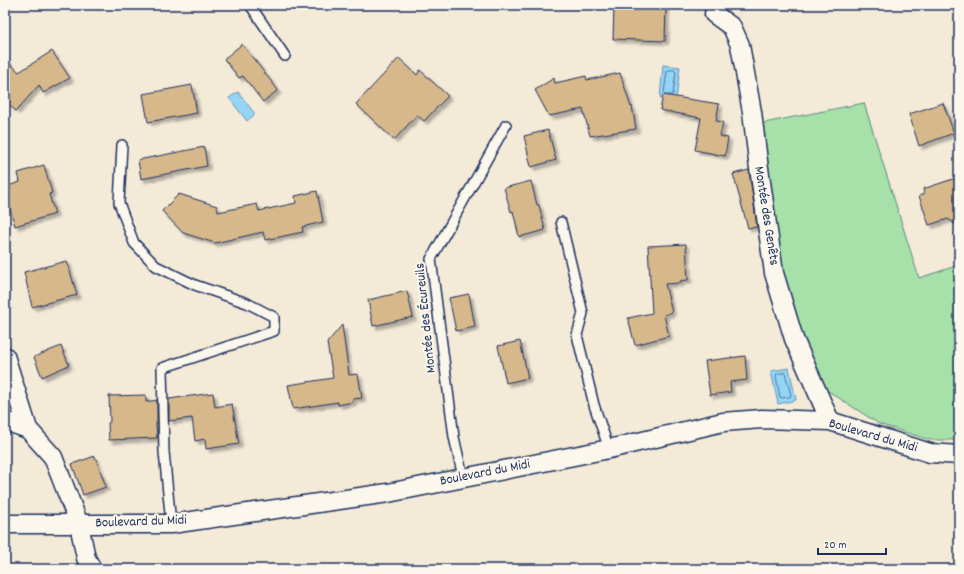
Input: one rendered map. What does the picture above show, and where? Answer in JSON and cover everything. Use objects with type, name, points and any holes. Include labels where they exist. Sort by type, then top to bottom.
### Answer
[{"type":"street","name":"Montée des Genêts","points":[[714,14],[732,27],[740,44],[752,112],[774,273],[794,339],[830,421]]},
{"type":"street","points":[[5,356],[28,429],[53,458],[79,524],[86,558],[92,569]]},
{"type":"street","name":"Boulevard du Midi","points":[[5,524],[171,524],[388,493],[609,450],[723,422],[762,419],[830,421],[930,453],[959,455]]},
{"type":"street","points":[[5,421],[28,429]]},
{"type":"lane","points":[[250,5],[285,56]]},
{"type":"lane","name":"Montée des Écureuils","points":[[463,478],[454,437],[431,259],[506,125]]},
{"type":"lane","points":[[122,146],[119,203],[134,242],[156,266],[195,285],[247,303],[274,318],[274,331],[162,368],[164,452],[171,524]]},
{"type":"lane","points":[[561,222],[583,313],[577,335],[594,405],[609,450]]},
{"type":"green space","points":[[864,103],[919,278],[959,265],[959,440],[930,440],[879,424],[825,389],[802,339],[780,271],[754,125]]},
{"type":"water","points":[[663,65],[680,67],[676,100],[660,98]]},
{"type":"water","points":[[238,92],[255,114],[247,121],[229,98]]},
{"type":"water","points":[[789,368],[796,400],[778,404],[771,371]]},
{"type":"building","points":[[614,5],[666,5],[665,41],[613,39]]},
{"type":"building","points":[[242,44],[278,90],[263,102],[243,76],[239,78],[224,59]]},
{"type":"building","points":[[52,51],[70,78],[43,93],[39,85],[16,111],[5,101],[5,59],[19,72]]},
{"type":"building","points":[[399,58],[417,75],[420,70],[448,96],[424,121],[417,115],[394,140],[356,104]]},
{"type":"building","points":[[620,73],[631,107],[632,106],[636,129],[590,136],[583,109],[549,116],[535,90],[554,78],[555,83],[586,76],[587,80]]},
{"type":"building","points":[[192,85],[197,113],[148,122],[143,94]]},
{"type":"building","points":[[663,95],[719,104],[716,121],[723,122],[720,136],[728,138],[725,156],[695,150],[701,118],[660,110]]},
{"type":"building","points":[[943,103],[954,133],[919,146],[909,114]]},
{"type":"building","points":[[548,130],[556,160],[531,167],[524,136]]},
{"type":"building","points":[[204,147],[207,166],[141,179],[138,160]]},
{"type":"building","points":[[44,165],[52,193],[49,194],[55,214],[15,226],[5,192],[5,187],[20,182],[18,173]]},
{"type":"building","points":[[749,170],[757,227],[748,228],[733,174]]},
{"type":"building","points":[[959,177],[959,226],[948,219],[929,225],[919,196],[924,194],[923,189]]},
{"type":"building","points":[[531,181],[545,230],[519,237],[513,211],[511,212],[504,188]]},
{"type":"building","points":[[317,191],[323,222],[302,227],[303,232],[265,240],[263,232],[215,243],[183,233],[162,211],[179,194],[217,206],[218,212],[257,204],[259,211],[296,203],[295,196]]},
{"type":"building","points":[[686,244],[688,280],[680,281],[680,283],[665,284],[672,312],[664,315],[669,336],[635,345],[628,318],[652,313],[648,246]]},
{"type":"building","points":[[67,261],[77,295],[32,307],[24,272]]},
{"type":"building","points":[[407,291],[413,317],[373,326],[368,300]]},
{"type":"building","points":[[469,294],[475,327],[456,331],[449,298]]},
{"type":"building","points":[[342,325],[349,375],[358,374],[362,398],[353,399],[353,402],[338,405],[338,402],[293,409],[288,385],[333,378],[327,343]]},
{"type":"building","points":[[520,341],[528,378],[506,383],[498,346]]},
{"type":"building","points":[[61,346],[69,365],[42,377],[34,357]]},
{"type":"building","points":[[745,356],[747,380],[730,382],[731,392],[710,395],[705,361]]},
{"type":"building","points":[[213,393],[215,407],[232,404],[239,444],[206,449],[205,439],[195,441],[192,418],[169,421],[169,399]]},
{"type":"building","points":[[146,395],[146,402],[157,400],[157,438],[109,440],[109,396]]},
{"type":"building","points":[[95,456],[106,487],[83,495],[72,464]]}]
